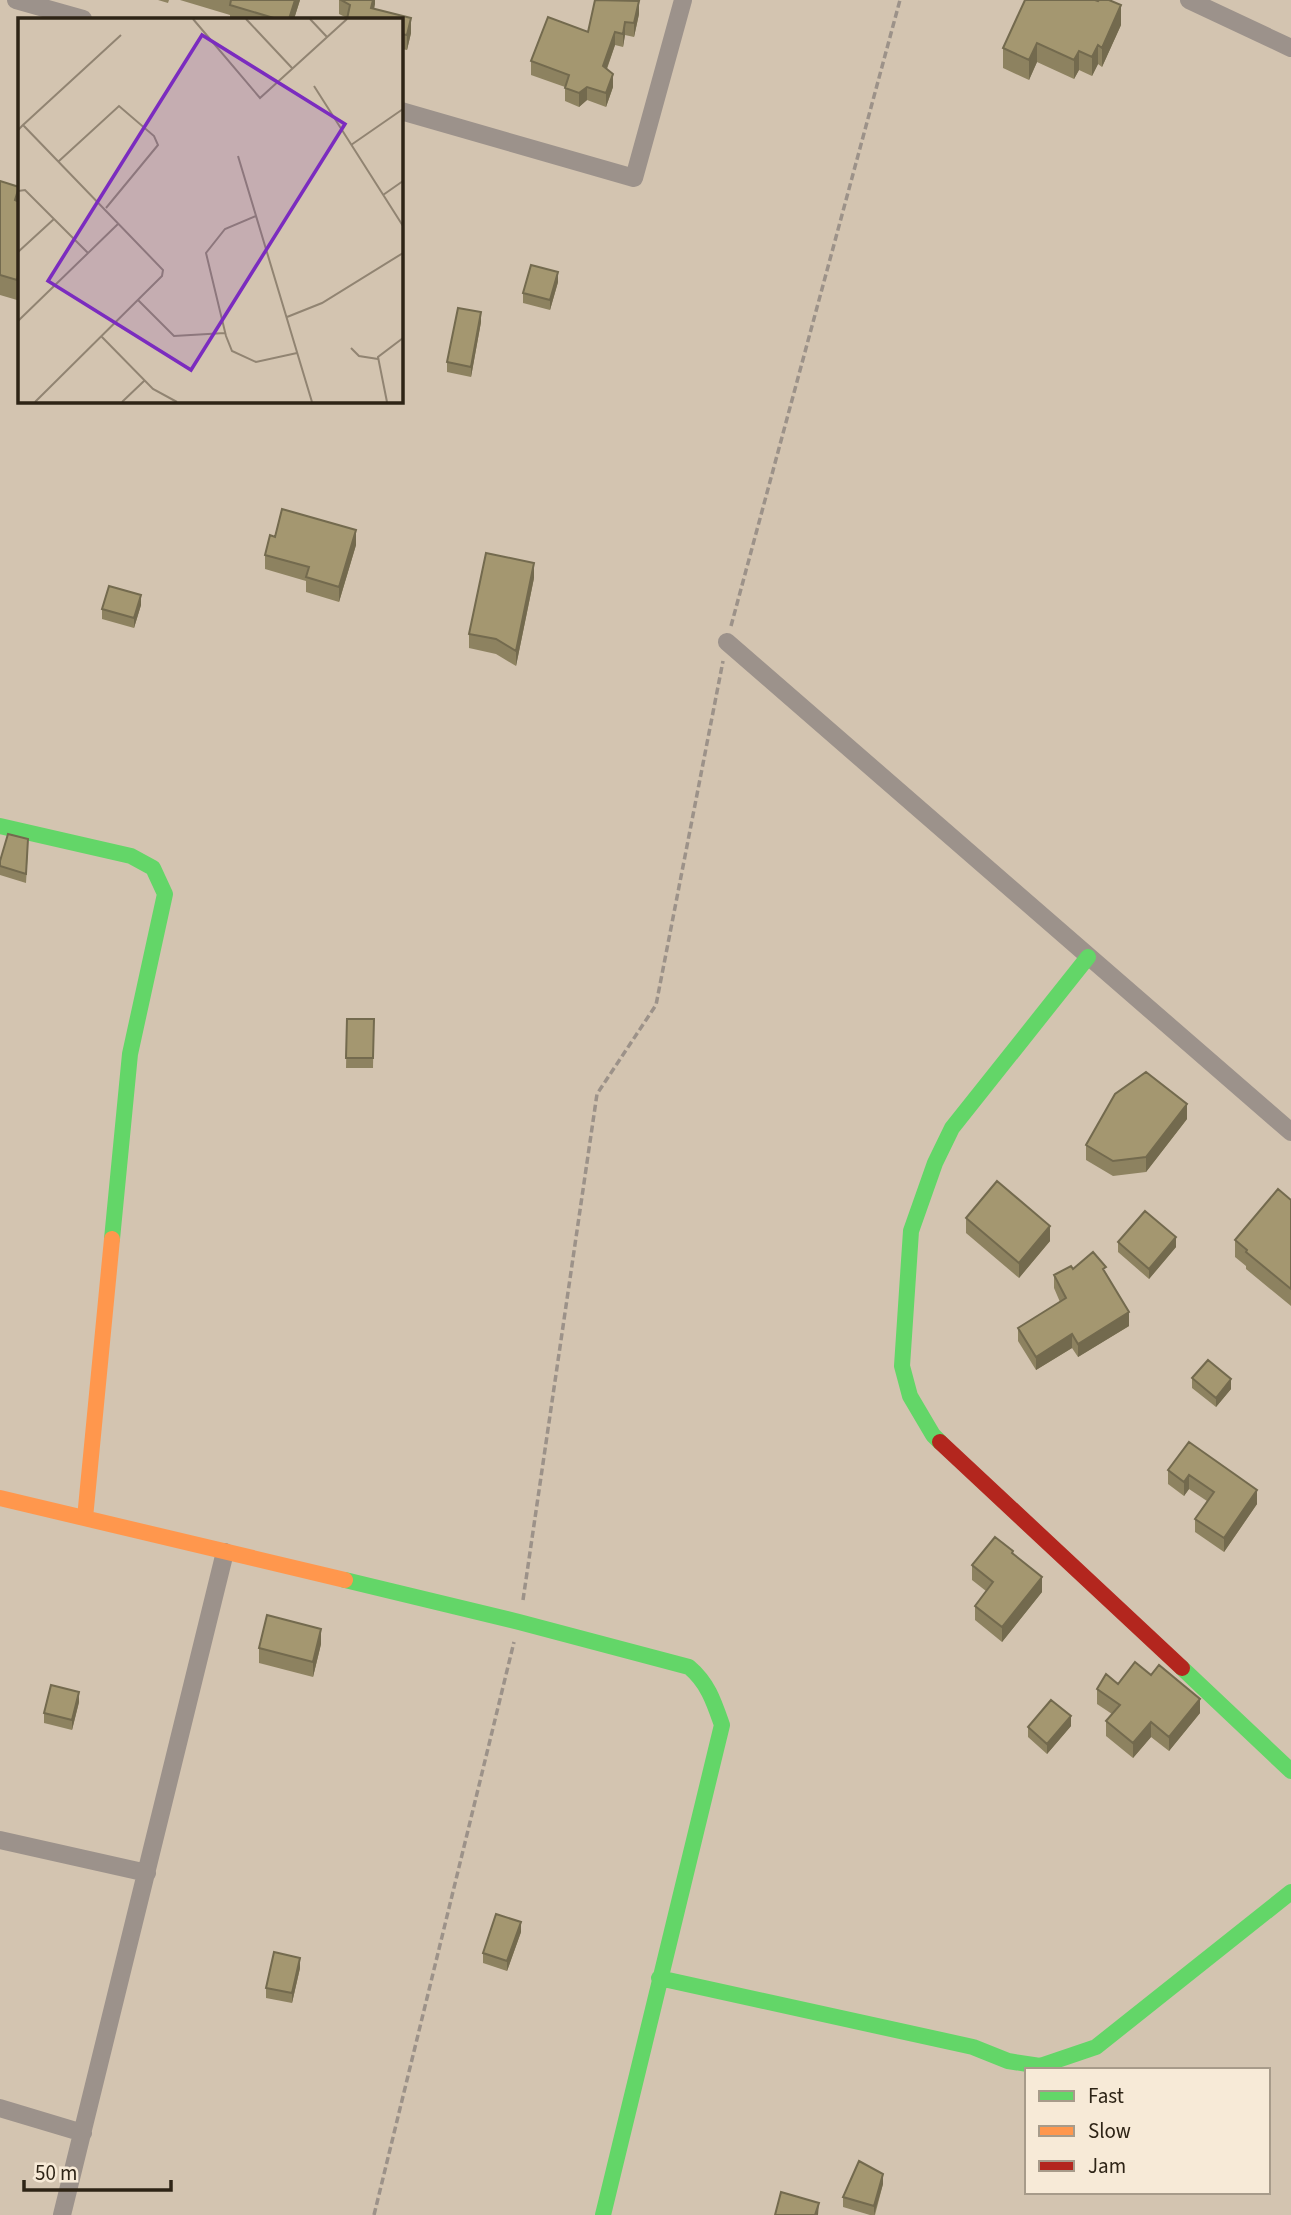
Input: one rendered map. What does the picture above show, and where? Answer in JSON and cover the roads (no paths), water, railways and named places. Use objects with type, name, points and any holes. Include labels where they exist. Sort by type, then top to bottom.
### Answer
[{"type":"street","points":[[16,0],[79,18]]},
{"type":"street","points":[[402,111],[634,178],[683,0]]},
{"type":"street","points":[[1189,0],[1291,48]]},
{"type":"street","points":[[727,642],[1291,1132]]},
{"type":"street","points":[[0,826],[131,856],[153,868],[165,894],[130,1054],[85,1518]]},
{"type":"street","points":[[1088,957],[952,1128],[935,1163],[911,1231],[902,1366],[910,1396],[933,1435],[1291,1772]]},
{"type":"street","points":[[0,1497],[519,1622],[689,1667],[704,1679],[722,1725],[603,2215]]},
{"type":"street","points":[[62,2215],[225,1552]]},
{"type":"street","points":[[0,1840],[147,1873]]},
{"type":"street","points":[[659,1978],[972,2047],[1007,2061],[1040,2066],[1096,2048],[1291,1892]]},
{"type":"street","points":[[0,2108],[83,2133]]}]
